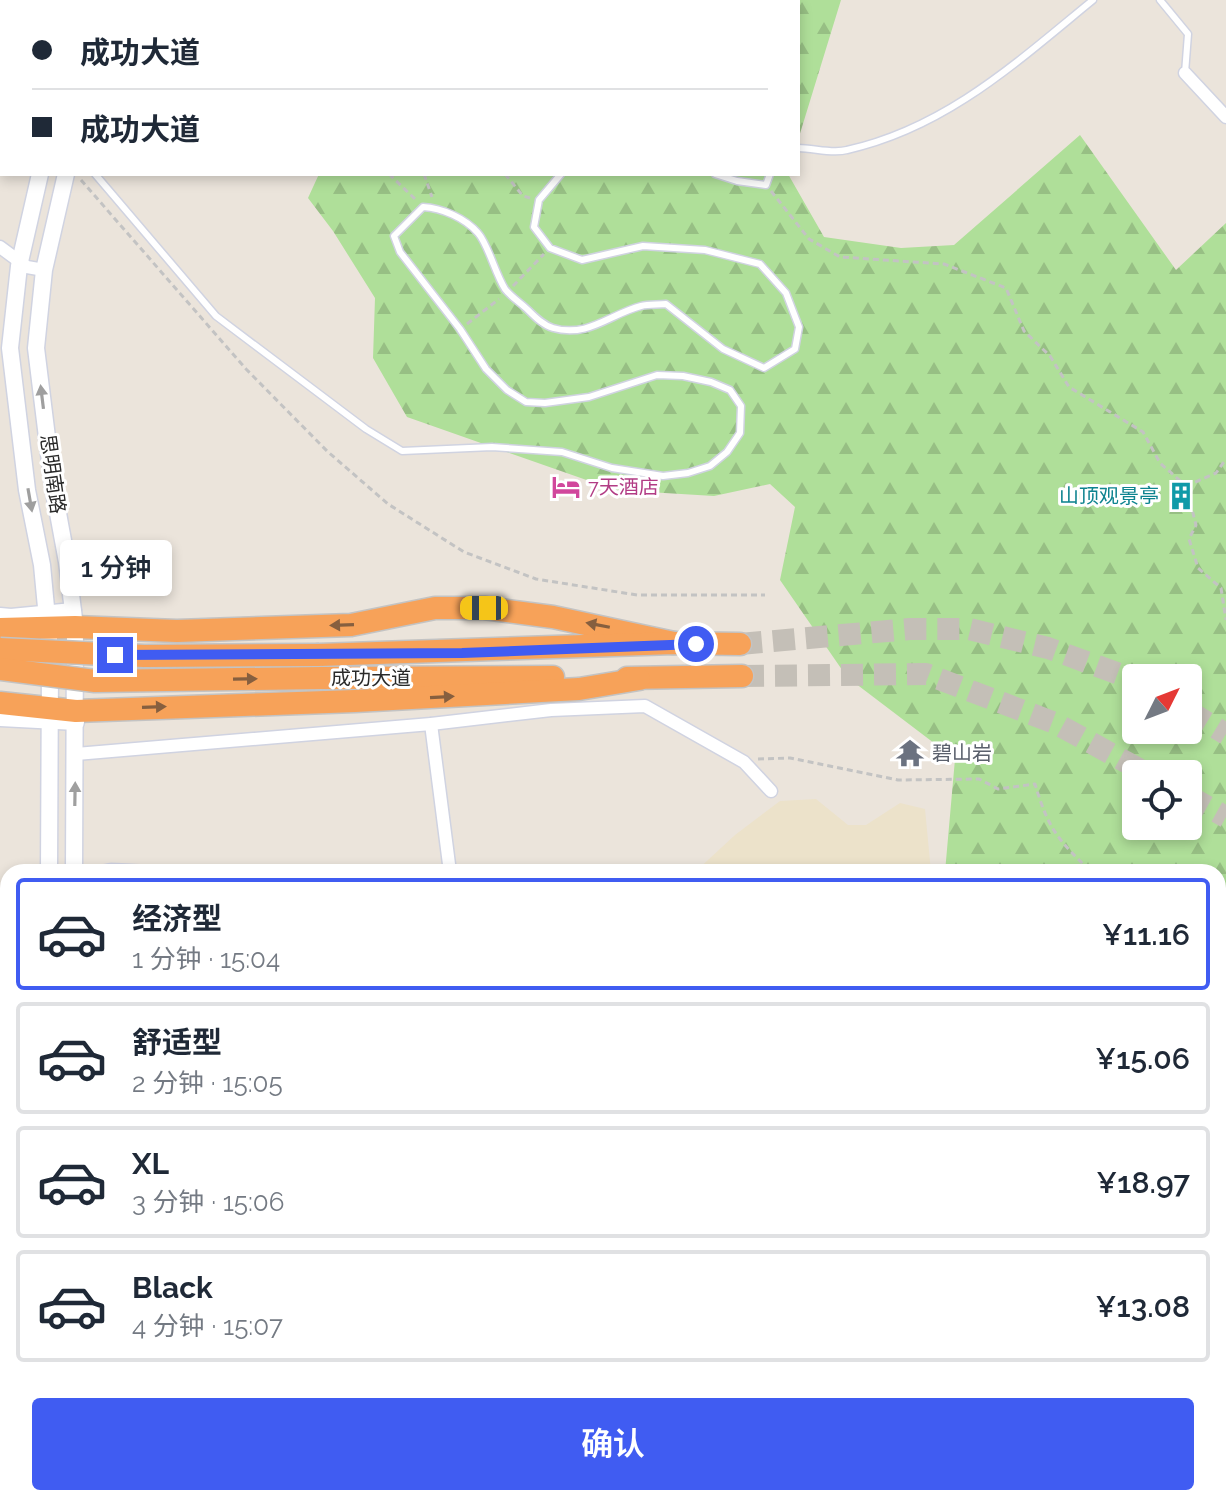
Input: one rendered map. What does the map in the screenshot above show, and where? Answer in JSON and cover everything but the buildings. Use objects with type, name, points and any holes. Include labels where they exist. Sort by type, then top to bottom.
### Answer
[{"type":"highway","points":[[0,629],[74,619],[177,631],[351,625],[435,608],[484,608],[553,617],[674,643]]},
{"type":"highway","name":"成功大道","points":[[0,649],[144,656],[319,655],[462,653],[674,643],[740,644]]},
{"type":"highway","name":"成功大道","points":[[0,669],[95,681],[742,676]]},
{"type":"highway","points":[[0,703],[76,717],[113,708],[355,701],[579,689],[639,679]]},
{"type":"main road","name":"思明南路","points":[[40,176],[20,262],[10,348],[27,490],[42,565],[48,621],[51,714],[49,864]]},
{"type":"main road","name":"思明南路","points":[[66,176],[44,270],[36,348],[74,619],[74,864]]},
{"type":"main road","points":[[0,616],[48,621]]},
{"type":"main road","points":[[0,718],[51,714]]},
{"type":"street","points":[[1185,73],[1226,117]]},
{"type":"street","points":[[0,247],[27,267],[44,270]]},
{"type":"street","points":[[76,754],[431,724],[551,710],[645,706],[738,759],[771,791]]},
{"type":"street","points":[[431,724],[449,864]]},
{"type":"lane","points":[[800,148],[844,151],[922,126],[994,81],[1093,0]]},
{"type":"lane","points":[[1160,0],[1188,34],[1185,73]]},
{"type":"lane","points":[[97,176],[216,316],[366,429],[402,451],[492,447],[562,452],[612,468],[663,476],[710,466],[727,452],[740,433],[741,406],[730,390],[683,376],[657,375],[589,397],[545,403],[526,402],[507,390],[486,369],[465,336],[400,252],[394,236],[423,207],[436,208],[456,217],[479,234],[507,292],[538,320],[553,328],[576,330],[598,326],[642,306],[666,304],[723,349],[764,368],[795,349],[799,327],[786,293],[760,264],[705,250],[643,246],[582,260],[550,248],[534,227],[539,200],[559,176]]},
{"type":"lane","points":[[721,176],[766,185],[769,176]]},
{"type":"path","points":[[391,176],[423,207]]},
{"type":"path","points":[[425,176],[436,208]]},
{"type":"path","points":[[507,176],[523,196],[539,200]]},
{"type":"path","points":[[766,185],[809,239],[840,257],[944,264],[1006,288],[1024,331],[1050,356],[1069,387],[1143,432],[1160,463],[1186,486],[1196,525],[1189,539],[1198,568],[1221,588],[1226,620]]},
{"type":"path","points":[[1186,486],[1216,473],[1226,459]]},
{"type":"path","points":[[738,759],[790,758],[898,780],[979,779],[998,789],[1035,784],[1055,836],[1083,864]]},
{"type":"shaded area","points":[[816,799],[848,825],[866,825],[900,803],[925,809],[930,864],[704,864],[735,835],[780,801]]},
{"type":"green space","points":[[800,0],[841,0],[800,133]]},
{"type":"green space","points":[[1080,135],[1176,270],[1226,223],[1226,864],[946,864],[955,759],[847,677],[780,580],[795,507],[770,484],[714,496],[615,490],[407,417],[373,358],[375,298],[333,231],[308,198],[318,176],[789,176],[824,237],[901,248],[954,245]]},
{"type":"tunnel","points":[[740,644],[910,629],[969,629],[1048,648],[1122,675]]},
{"type":"tunnel","points":[[742,676],[926,674],[1055,723],[1122,760]]},
{"type":"tunnel","points":[[1202,719],[1226,734]]},
{"type":"tunnel","points":[[1202,804],[1226,817]]},
{"type":"place","name":"7天酒店","points":[[566,487]]},
{"type":"place","name":"山顶观景亭","points":[[1181,496]]},
{"type":"place","name":"碧山岩","points":[[910,753]]},
{"type":"route","points":[[115,655],[462,653],[696,644]]}]
